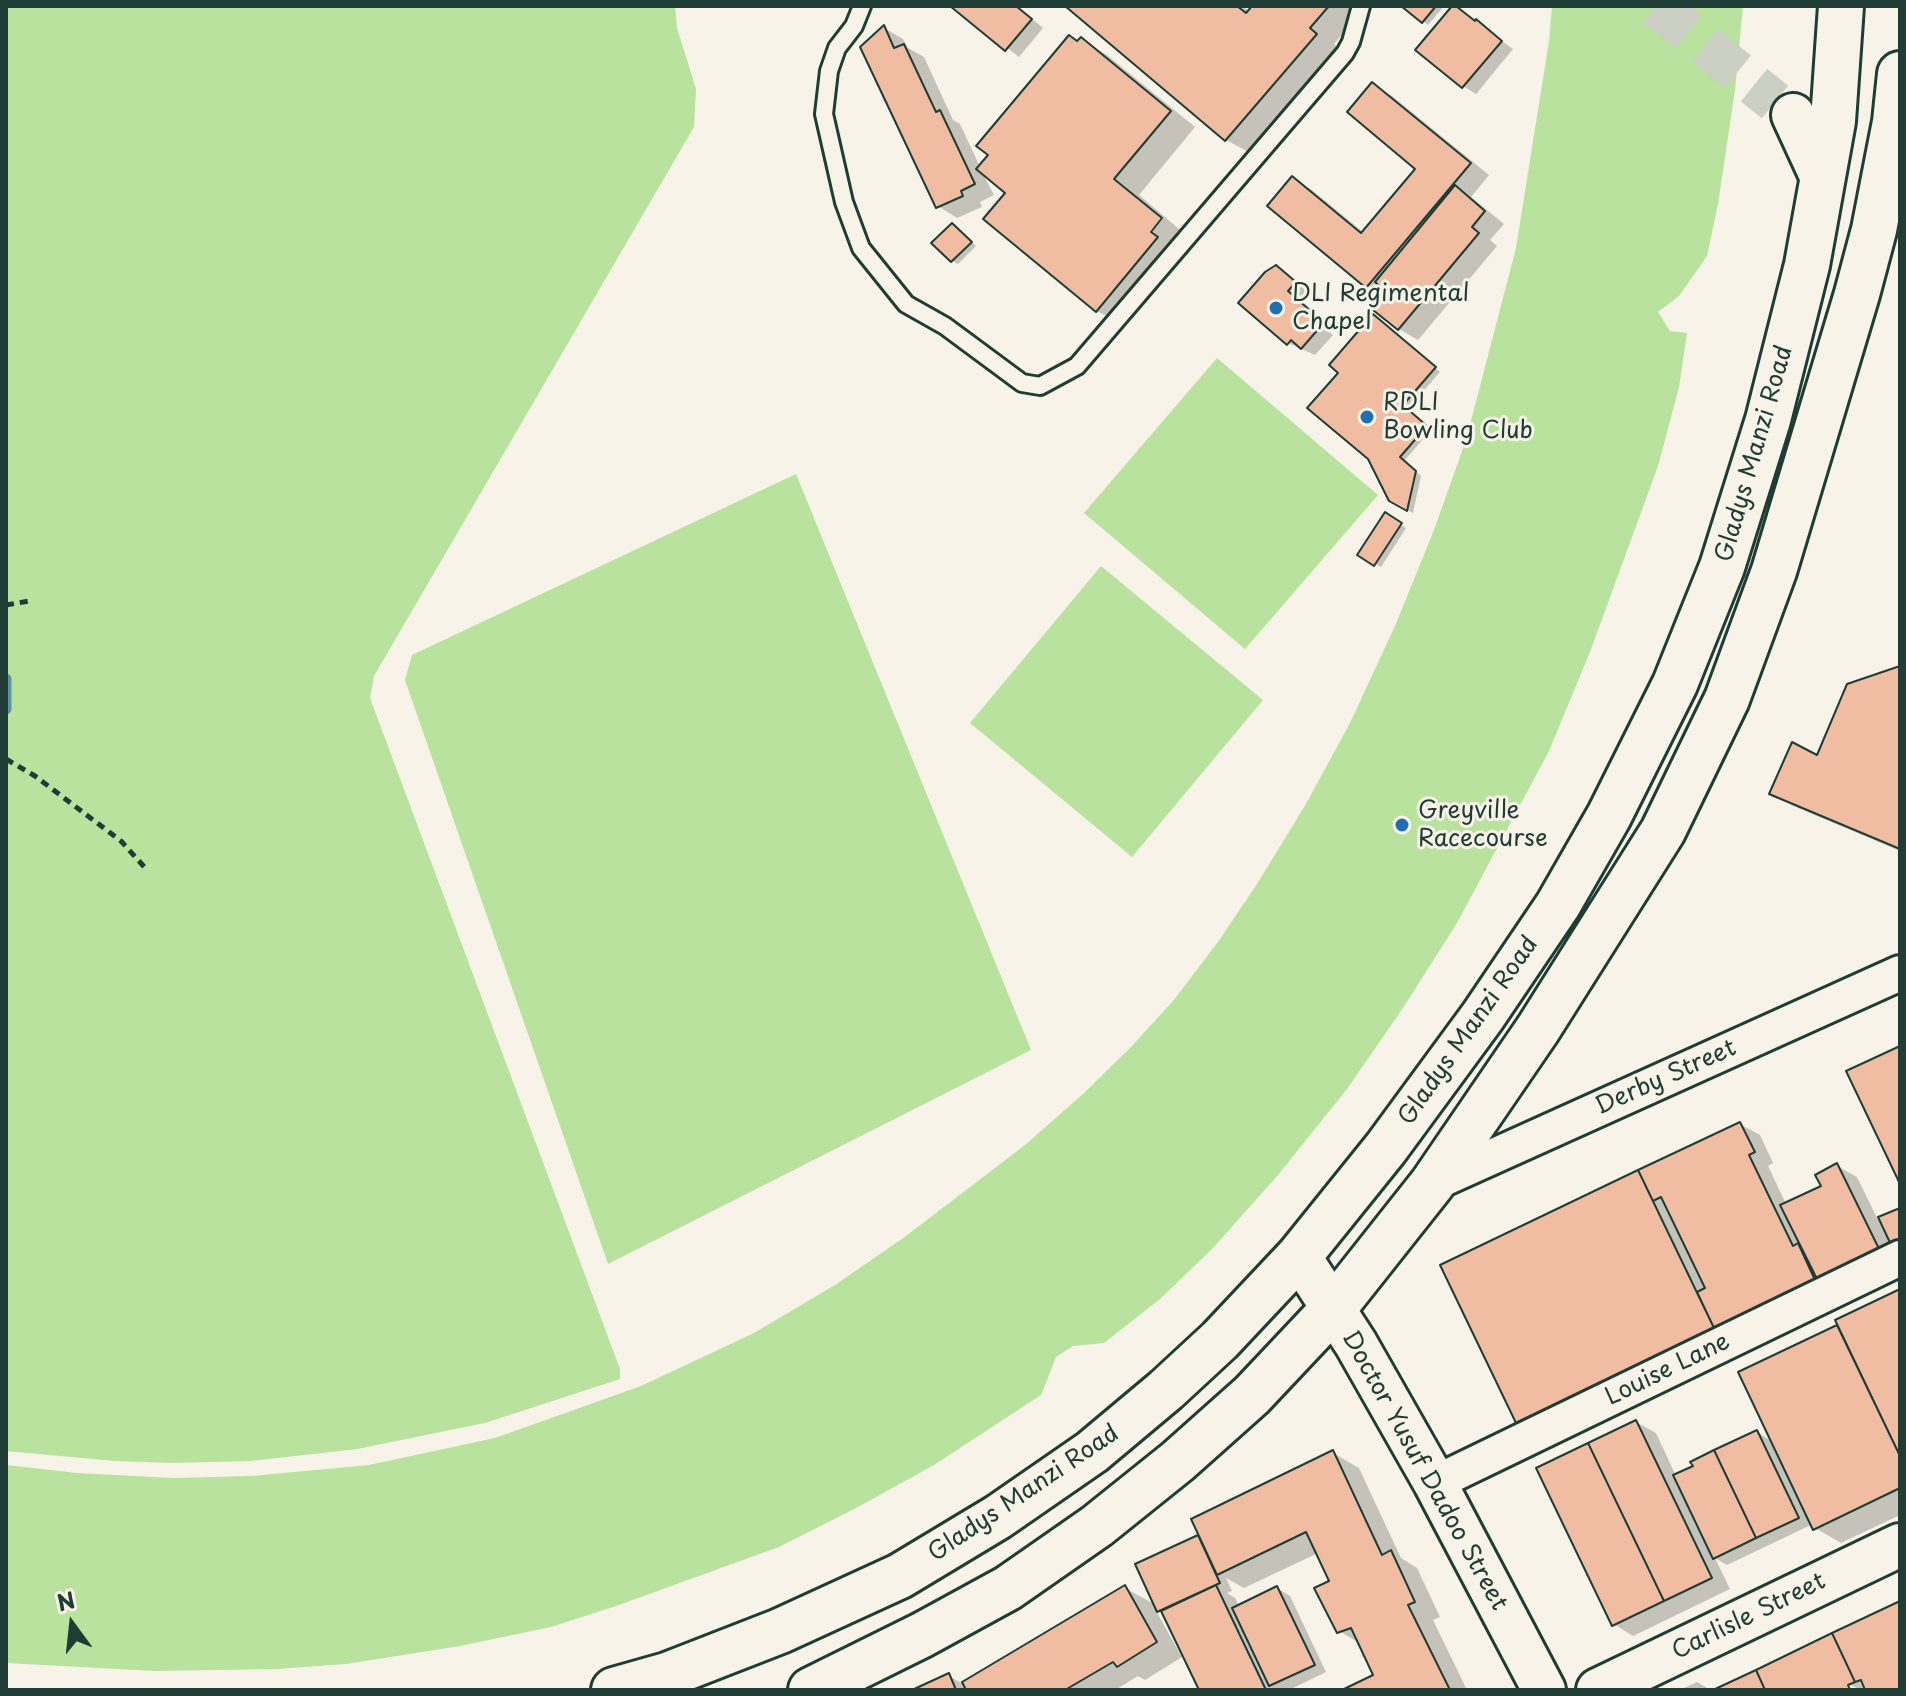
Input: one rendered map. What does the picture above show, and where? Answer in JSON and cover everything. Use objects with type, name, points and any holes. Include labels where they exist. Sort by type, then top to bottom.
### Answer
[{"type":"main road","name":"Gladys Manzi Road","points":[[614,1690],[670,1682],[900,1576],[998,1517],[1092,1452],[1220,1340],[1299,1256],[1386,1148],[1457,1052],[1558,905],[1609,816],[1675,684],[1722,567],[1768,420],[1807,265],[1822,178],[1800,113],[1841,6]]},
{"type":"main road","name":"Gladys Manzi Road","points":[[811,1690],[1008,1588],[1097,1526],[1178,1461],[1252,1395],[1333,1309],[1432,1184],[1605,926],[1663,831],[1727,699],[1774,571],[1818,431],[1887,242],[1900,74]]},
{"type":"main road","points":[[1800,113],[1893,176]]},
{"type":"main road","points":[[1822,178],[1887,242]]},
{"type":"street","name":"Derby Street","points":[[1432,1184],[1900,973]]},
{"type":"street","name":"Doctor Yusuf Dadoo Street","points":[[1299,1256],[1435,1483],[1544,1690]]},
{"type":"street","name":"Louise Lane","points":[[1435,1483],[1900,1258]]},
{"type":"street","name":"Carlisle Street","points":[[1598,1690],[1900,1545]]},
{"type":"lane","points":[[862,8],[854,26],[837,48],[829,71],[824,114],[844,202],[861,248],[906,304],[945,326],[1022,383],[1040,386],[1077,366],[1336,63],[1351,42],[1361,6]]},
{"type":"path","points":[[6,605],[29,601]]},
{"type":"path","points":[[6,759],[35,776],[121,841],[147,870]]},
{"type":"green space","points":[[6,6],[675,6],[677,28],[696,89],[694,127],[374,676],[370,698],[620,1369],[620,1379],[485,1423],[357,1449],[251,1461],[173,1463],[6,1451]]},
{"type":"green space","name":"Greyville Racecourse","points":[[1552,6],[1743,6],[1735,90],[1707,256],[1679,296],[1658,312],[1670,331],[1687,333],[1679,387],[1658,466],[1590,652],[1549,751],[1457,923],[1347,1089],[1278,1175],[1213,1248],[1160,1299],[1104,1343],[1073,1346],[1056,1357],[1041,1395],[934,1465],[779,1547],[616,1606],[551,1627],[460,1646],[346,1664],[277,1669],[155,1671],[6,1663],[6,1465],[77,1473],[173,1478],[252,1476],[369,1465],[495,1438],[641,1386],[754,1333],[835,1285],[906,1236],[1025,1145],[1131,1047],[1173,1001],[1218,942],[1306,804],[1350,723],[1395,626],[1434,530],[1466,440],[1516,248]]},
{"type":"green space","points":[[1217,358],[1378,495],[1245,649],[1084,513]]},
{"type":"green space","points":[[796,474],[1031,1050],[608,1264],[405,680],[412,655]]},
{"type":"green space","points":[[1101,566],[1263,700],[1132,857],[970,723]]},
{"type":"building","points":[[950,6],[1016,6],[1032,19],[1005,51]]},
{"type":"building","points":[[1065,6],[1237,6],[1246,13],[1252,6],[1329,6],[1310,28],[1317,34],[1225,141]]},
{"type":"building","points":[[1401,6],[1436,6],[1422,23]]},
{"type":"building","points":[[1452,6],[1476,19],[1502,41],[1462,88],[1415,50]]},
{"type":"building","points":[[884,25],[894,48],[904,44],[975,184],[961,191],[963,196],[936,208],[860,47]]},
{"type":"building","points":[[1069,35],[1077,41],[1081,37],[1171,111],[1114,179],[1162,218],[1151,232],[1158,237],[1096,312],[983,219],[1005,193],[976,169],[988,155],[976,146]]},
{"type":"building","points":[[1372,82],[1471,163],[1366,288],[1267,206],[1292,176],[1361,233],[1415,169],[1347,112]]},
{"type":"building","points":[[1455,185],[1485,211],[1472,227],[1479,233],[1398,330],[1373,310],[1388,293],[1375,282]]},
{"type":"building","points":[[952,223],[972,242],[951,262],[931,243]]},
{"type":"building","name":"DLI Regimental Chapel","points":[[1276,265],[1296,282],[1288,291],[1314,314],[1311,318],[1321,326],[1301,349],[1291,340],[1287,345],[1238,303],[1265,272]]},
{"type":"building","name":"RDLI Bowling Club","points":[[1373,314],[1436,367],[1403,405],[1427,426],[1400,457],[1416,471],[1407,511],[1389,501],[1368,459],[1307,408],[1338,373],[1329,365]]},
{"type":"building","points":[[1385,512],[1402,523],[1374,566],[1357,555]]},
{"type":"building","points":[[1900,666],[1900,849],[1769,794],[1792,742],[1817,755],[1847,684]]},
{"type":"building","points":[[1900,1046],[1900,1184],[1846,1071]]},
{"type":"building","points":[[1740,1122],[1755,1152],[1749,1155],[1793,1246],[1798,1243],[1815,1280],[1714,1328],[1697,1292],[1705,1288],[1661,1197],[1653,1201],[1638,1170]]},
{"type":"building","points":[[1837,1163],[1883,1257],[1821,1287],[1780,1205],[1821,1186],[1815,1175]]},
{"type":"building","points":[[1638,1170],[1714,1328],[1516,1423],[1440,1265]]},
{"type":"building","points":[[1900,1208],[1900,1246],[1893,1249],[1878,1217]]},
{"type":"building","points":[[1900,1289],[1900,1456],[1835,1320]]},
{"type":"building","points":[[1837,1325],[1900,1456],[1900,1488],[1813,1530],[1738,1372]]},
{"type":"building","points":[[1636,1420],[1712,1578],[1664,1601],[1588,1443]]},
{"type":"building","points":[[1757,1430],[1799,1518],[1756,1538],[1714,1450]]},
{"type":"building","points":[[1588,1443],[1664,1601],[1612,1626],[1536,1468]]},
{"type":"building","points":[[1333,1450],[1382,1555],[1391,1550],[1415,1602],[1408,1605],[1450,1690],[1342,1690],[1373,1675],[1351,1628],[1337,1633],[1314,1588],[1329,1581],[1306,1532],[1217,1575],[1191,1519]]},
{"type":"building","points":[[1714,1450],[1756,1538],[1713,1559],[1673,1475],[1693,1466],[1690,1462]]},
{"type":"building","points":[[1198,1535],[1220,1583],[1157,1612],[1135,1564]]},
{"type":"building","points":[[1125,1585],[1157,1642],[1117,1667],[1113,1662],[1065,1690],[966,1690],[962,1682]]},
{"type":"building","points":[[1216,1585],[1266,1690],[1199,1690],[1161,1611]]},
{"type":"building","points":[[1277,1586],[1315,1665],[1269,1686],[1232,1608]]},
{"type":"building","points":[[1900,1601],[1900,1690],[1865,1690],[1861,1680],[1855,1682],[1832,1633]]},
{"type":"building","points":[[1832,1633],[1855,1682],[1848,1685],[1850,1690],[1765,1690],[1756,1670]]},
{"type":"building","points":[[1756,1670],[1765,1690],[1713,1690]]},
{"type":"building","points":[[949,1673],[956,1690],[912,1690]]},
{"type":"waterway","points":[[6,679],[6,709]]},
{"type":"tunnel","points":[[1656,6],[1775,102]]},
{"type":"place","name":"DLI Regimental Chapel","points":[[1276,308]]},
{"type":"place","name":"RDLI Bowling Club","points":[[1367,417]]},
{"type":"place","name":"Greyville Racecourse","points":[[1402,825]]}]
